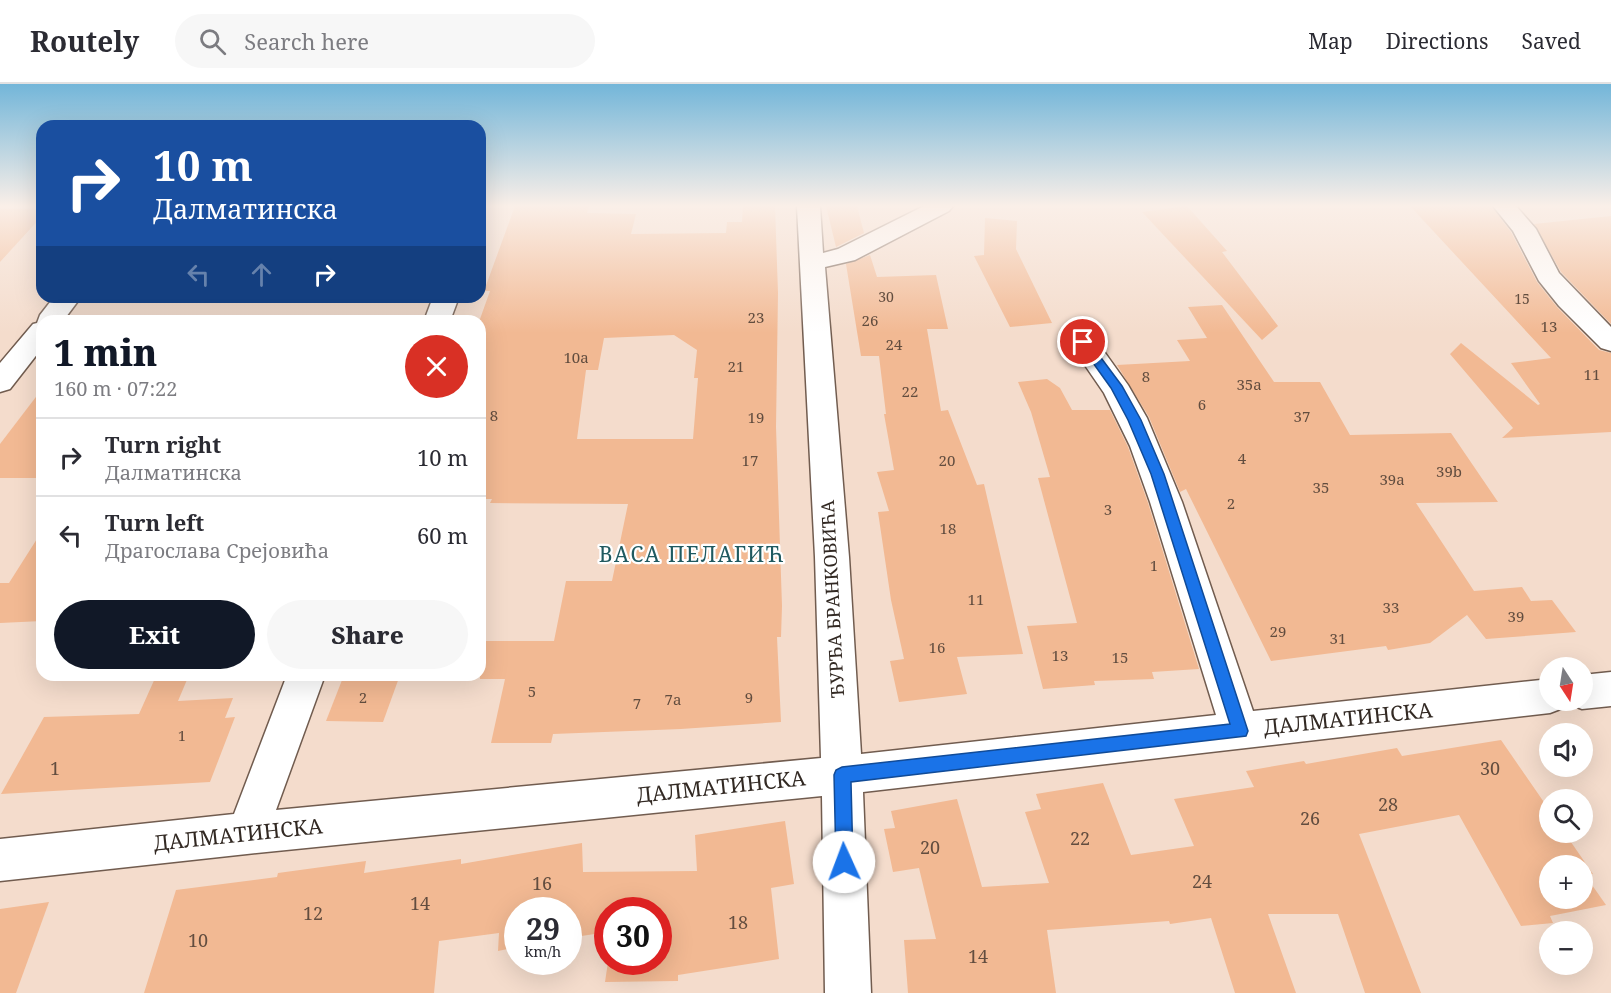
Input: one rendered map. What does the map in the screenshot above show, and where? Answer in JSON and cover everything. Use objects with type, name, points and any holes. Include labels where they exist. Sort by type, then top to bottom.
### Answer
[{"type":"street","name":"ЂУРЂА БРАНКОВИЋА","points":[[810,248],[832,557],[842,775],[848,993]]},
{"type":"street","points":[[811,263],[846,255],[859,248]]},
{"type":"street","points":[[1534,248],[1548,276],[1568,300],[1611,342]]},
{"type":"street","points":[[54,315],[63,303]]},
{"type":"street","points":[[0,382],[36,337]]},
{"type":"street","points":[[1083,342],[1116,386],[1134,420],[1157,474],[1240,731]]},
{"type":"street","points":[[247,833],[304,681]]},
{"type":"street","points":[[1593,691],[1611,689]]},
{"type":"street","name":"ДАЛМАТИНСКА","points":[[0,860],[247,833],[842,775],[1539,697]]},
{"type":"building","points":[[0,248],[12,248],[0,262]]},
{"type":"building","points":[[500,248],[776,248],[776,427],[782,606],[781,637],[777,637],[781,722],[553,734],[551,743],[491,743],[505,679],[486,679],[486,641],[554,641],[566,581],[612,581],[628,504],[490,503],[492,499],[486,499],[486,315],[481,315],[490,291],[486,291],[486,286]],"holes":[[[674,335],[697,350],[694,378],[698,378],[693,439],[577,439],[586,370],[598,370],[604,338]]]},
{"type":"building","points":[[984,248],[1016,248],[1052,323],[1010,327],[974,256],[984,255]]},
{"type":"building","points":[[1176,248],[1225,248],[1227,251],[1222,252],[1278,326],[1262,340]]},
{"type":"building","points":[[1449,248],[1520,248],[1537,282],[1557,307],[1599,350],[1611,353],[1611,432],[1502,438],[1513,428],[1450,354],[1461,343],[1538,405],[1540,404],[1511,363],[1551,358]]},
{"type":"building","points":[[1548,248],[1611,248],[1611,324],[1561,272]]},
{"type":"building","points":[[870,255],[877,277],[936,275],[948,329],[927,329],[941,411],[948,410],[977,485],[984,484],[1023,654],[957,657],[967,694],[899,702],[890,661],[904,659],[891,600],[878,512],[889,511],[877,472],[894,470],[884,414],[886,414],[879,356],[861,356],[846,264]]},
{"type":"building","points":[[1222,305],[1274,382],[1320,382],[1350,435],[1451,433],[1498,502],[1416,503],[1474,591],[1522,587],[1531,601],[1552,600],[1576,632],[1486,639],[1467,615],[1430,643],[1388,650],[1386,646],[1271,661],[1186,489],[1180,492],[1149,417],[1117,365],[1190,361],[1177,340],[1207,338],[1188,307]]},
{"type":"building","points":[[1047,379],[1060,388],[1072,410],[1110,410],[1128,447],[1148,503],[1199,669],[1152,672],[1154,679],[1094,681],[1095,685],[1043,689],[1027,626],[1077,623],[1038,478],[1050,477],[1031,412],[1018,382]]},
{"type":"building","points":[[36,397],[36,478],[0,478],[0,444]]},
{"type":"building","points":[[36,540],[36,621],[0,623],[0,583],[9,583]]},
{"type":"building","points":[[154,681],[186,681],[178,701],[233,698],[225,718],[235,717],[210,782],[1,794],[44,717],[139,714]]},
{"type":"building","points":[[342,681],[398,681],[383,722],[326,721]]},
{"type":"building","points":[[1501,740],[1539,795],[1539,843],[1572,843],[1580,855],[1539,855],[1539,909],[1586,909],[1550,916],[1552,921],[1539,921],[1539,924],[1521,926],[1459,815],[1359,834],[1421,993],[1365,993],[1338,914],[1268,914],[1296,993],[1235,993],[1211,918],[1170,924],[1169,921],[1047,930],[1056,993],[908,993],[904,940],[936,939],[919,868],[893,872],[884,829],[895,828],[891,811],[957,799],[982,887],[1049,883],[1025,812],[1041,809],[1036,794],[1103,783],[1131,855],[1194,846],[1174,799],[1254,787],[1246,771],[1304,761],[1306,764],[1397,748],[1402,756]]},
{"type":"building","points":[[785,821],[794,884],[771,888],[779,959],[678,975],[678,981],[605,982],[606,975],[672,975],[672,897],[594,897],[594,934],[582,936],[582,897],[504,897],[504,950],[498,951],[499,933],[439,941],[434,993],[144,993],[176,890],[277,877],[278,873],[366,861],[364,873],[461,859],[461,864],[582,843],[583,872],[697,871],[695,835]]},
{"type":"building","points":[[1593,886],[1606,905],[1593,908]]},
{"type":"building","points":[[49,902],[16,993],[0,993],[0,909]]},
{"type":"district","name":"ВАСА ПЕЛАГИЋ","points":[[692,555]]},
{"type":"route","points":[[844,862],[842,775],[1240,731],[1157,474],[1134,420],[1116,386],[1083,342]]}]
